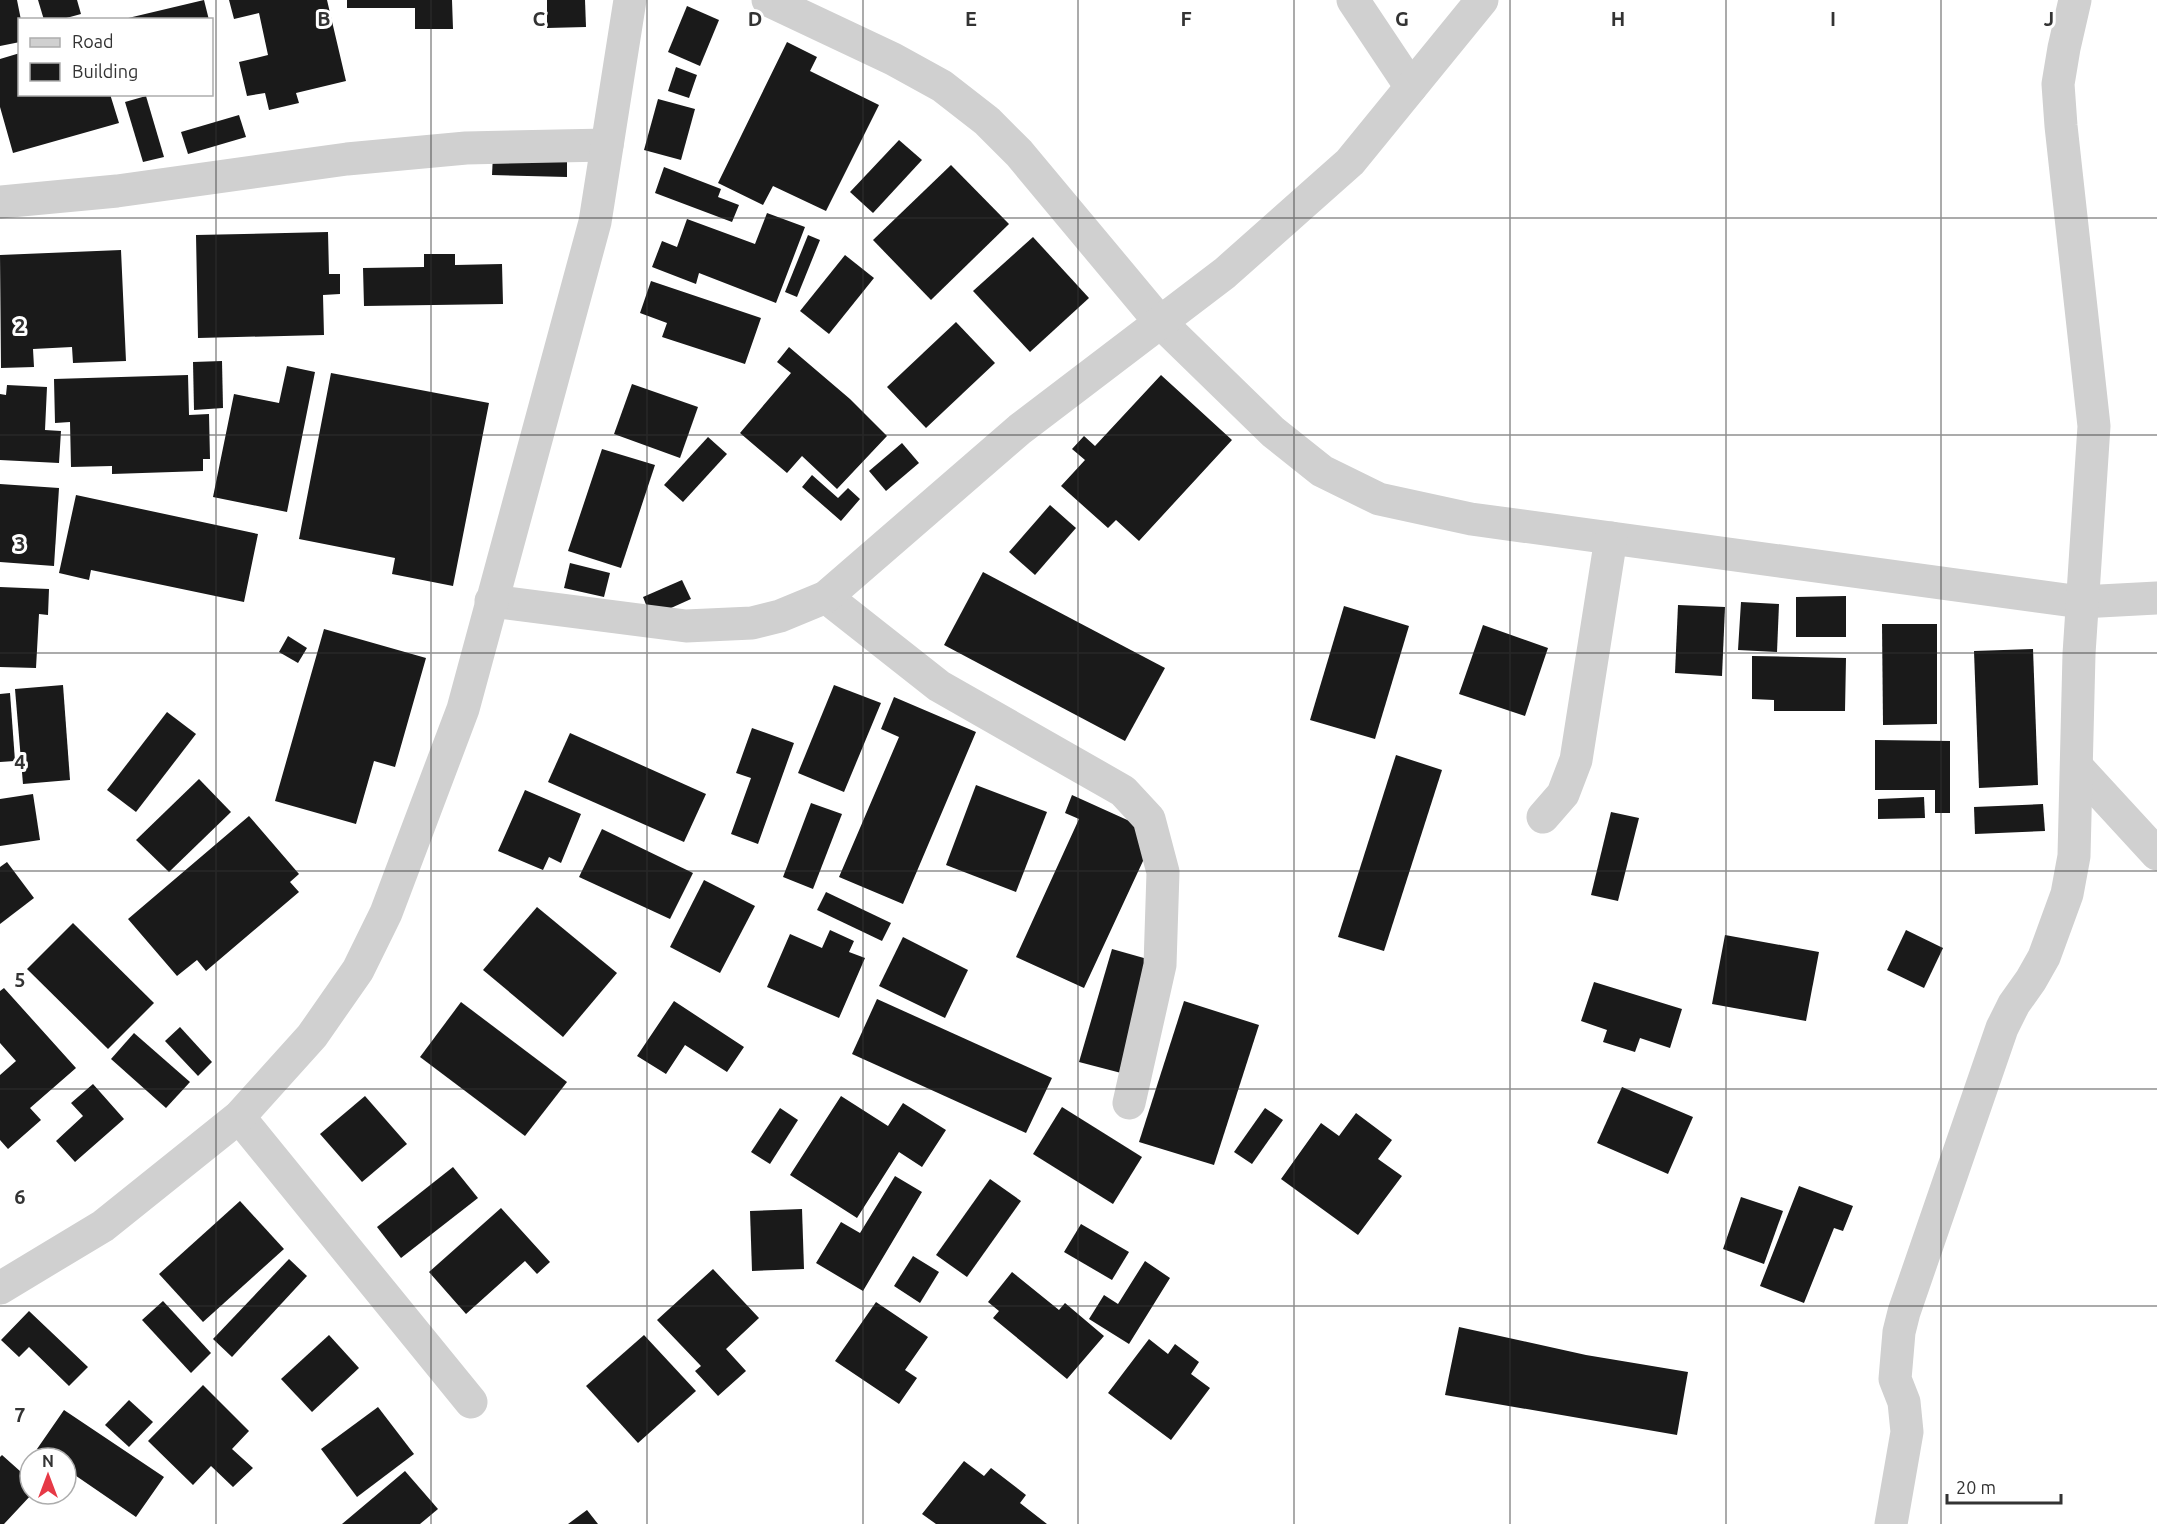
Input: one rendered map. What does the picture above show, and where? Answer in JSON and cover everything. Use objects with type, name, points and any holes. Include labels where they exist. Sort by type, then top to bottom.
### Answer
[{"type":"street","points":[[0,1288],[103,1226],[239,1117],[312,1036],[358,970],[372,942],[386,913],[463,709],[595,222],[630,0]]},
{"type":"street","points":[[768,0],[893,58],[942,86],[987,121],[1019,153],[1160,322],[1273,432],[1322,471],[1378,499],[1471,519],[2081,602],[2157,598]]},
{"type":"street","points":[[1353,0],[1411,87]]},
{"type":"street","points":[[491,601],[686,626],[752,623],[780,616],[826,597],[1020,429],[1225,273],[1350,162],[1482,0]]},
{"type":"street","points":[[1891,1524],[1907,1432],[1904,1402],[1895,1379],[1898,1341],[1904,1312],[2002,1028],[2014,1004],[2044,957],[2067,894],[2074,856],[2081,602],[2094,426],[2058,84],[2075,0]]},
{"type":"street","points":[[0,202],[117,191],[346,159],[466,148],[607,145]]},
{"type":"street","points":[[1543,817],[1563,794],[1576,760],[1611,538]]},
{"type":"street","points":[[826,597],[939,686],[1123,791],[1149,819],[1163,872],[1160,965],[1129,1103]]},
{"type":"street","points":[[2077,767],[2157,854]]},
{"type":"street","points":[[239,1117],[471,1402]]},
{"type":"building","points":[[0,0],[17,0],[21,18],[18,18],[18,42],[0,46]]},
{"type":"building","points":[[38,0],[77,0],[81,14],[66,18],[43,18]]},
{"type":"building","points":[[204,0],[208,18],[128,18]]},
{"type":"building","points":[[229,0],[327,0],[346,81],[296,93],[299,103],[269,110],[265,93],[247,96],[239,62],[268,55],[259,13],[234,19]]},
{"type":"building","points":[[347,0],[452,0],[453,29],[415,29],[415,8],[347,8]]},
{"type":"building","points":[[547,0],[585,0],[586,27],[547,28]]},
{"type":"building","points":[[687,6],[719,20],[700,66],[668,52]]},
{"type":"building","points":[[787,42],[817,57],[810,71],[879,105],[826,211],[773,186],[763,205],[718,183]]},
{"type":"building","points":[[18,54],[18,96],[111,96],[119,123],[13,153],[0,107],[0,59]]},
{"type":"building","points":[[676,67],[697,75],[689,98],[668,91]]},
{"type":"building","points":[[146,96],[164,157],[143,162],[125,102]]},
{"type":"building","points":[[658,99],[695,109],[681,160],[644,150]]},
{"type":"building","points":[[239,115],[246,137],[188,154],[181,132]]},
{"type":"building","points":[[899,140],[922,160],[873,213],[850,192]]},
{"type":"building","points":[[493,155],[567,157],[567,177],[492,175]]},
{"type":"building","points":[[951,165],[1009,224],[931,300],[873,240]]},
{"type":"building","points":[[664,167],[721,189],[718,197],[739,205],[732,222],[655,193]]},
{"type":"building","points":[[767,213],[805,227],[776,303],[699,273],[696,284],[652,267],[662,241],[677,247],[687,219],[755,244]]},
{"type":"building","points":[[328,232],[329,274],[340,274],[340,294],[323,295],[324,335],[198,338],[196,235]]},
{"type":"building","points":[[808,235],[820,240],[797,297],[785,292]]},
{"type":"building","points":[[1033,237],[1089,298],[1030,352],[973,291]]},
{"type":"building","points":[[121,250],[126,361],[73,363],[72,347],[33,349],[34,367],[1,368],[0,255]]},
{"type":"building","points":[[424,254],[455,254],[455,265],[502,264],[503,304],[364,306],[363,268],[424,267]]},
{"type":"building","points":[[845,255],[874,278],[829,334],[800,311]]},
{"type":"building","points":[[651,281],[761,318],[745,364],[662,337],[667,323],[640,313]]},
{"type":"building","points":[[956,322],[995,363],[926,428],[887,387]]},
{"type":"building","points":[[789,347],[850,399],[887,436],[837,489],[802,456],[787,473],[740,433],[791,373],[777,362]]},
{"type":"building","points":[[222,361],[223,408],[194,410],[193,362]]},
{"type":"building","points":[[287,366],[315,372],[287,512],[213,497],[234,394],[279,403]]},
{"type":"building","points":[[331,373],[489,403],[453,586],[392,574],[395,558],[299,539]]},
{"type":"building","points":[[188,375],[189,415],[209,414],[210,459],[203,459],[203,471],[112,474],[112,466],[71,467],[70,422],[55,423],[54,379]]},
{"type":"building","points":[[1161,375],[1232,440],[1139,541],[1116,520],[1108,528],[1061,486],[1085,460],[1072,449],[1084,436],[1095,446]]},
{"type":"building","points":[[632,384],[698,407],[680,458],[614,434]]},
{"type":"building","points":[[7,385],[47,387],[45,430],[61,431],[59,463],[0,460],[0,394],[6,395]]},
{"type":"building","points":[[708,437],[727,454],[683,502],[664,485]]},
{"type":"building","points":[[902,443],[919,463],[886,491],[869,471]]},
{"type":"building","points":[[602,449],[655,465],[621,568],[568,551]]},
{"type":"building","points":[[812,475],[838,498],[848,488],[860,499],[841,521],[802,487]]},
{"type":"building","points":[[0,484],[59,488],[54,566],[0,562]]},
{"type":"building","points":[[76,495],[258,534],[244,602],[91,570],[89,580],[59,573]]},
{"type":"building","points":[[1050,505],[1076,528],[1035,575],[1009,552]]},
{"type":"building","points":[[570,563],[610,573],[604,597],[564,588]]},
{"type":"building","points":[[983,572],[1165,668],[1125,741],[944,645]]},
{"type":"building","points":[[682,580],[691,599],[651,617],[643,597]]},
{"type":"building","points":[[0,587],[49,589],[48,615],[39,614],[36,668],[0,667]]},
{"type":"building","points":[[1846,596],[1846,637],[1796,637],[1796,597]]},
{"type":"building","points":[[1741,602],[1779,604],[1777,652],[1738,650]]},
{"type":"building","points":[[1678,605],[1725,607],[1722,676],[1675,673]]},
{"type":"building","points":[[1344,606],[1409,626],[1375,739],[1310,720]]},
{"type":"building","points":[[1882,624],[1937,624],[1937,724],[1883,725]]},
{"type":"building","points":[[1483,625],[1548,648],[1525,716],[1459,694]]},
{"type":"building","points":[[324,629],[426,658],[395,767],[374,761],[356,824],[275,801]]},
{"type":"building","points":[[288,636],[307,648],[298,663],[279,652]]},
{"type":"building","points":[[2033,649],[2038,785],[1979,788],[1974,651]]},
{"type":"building","points":[[1752,656],[1846,658],[1845,711],[1774,711],[1774,700],[1752,699]]},
{"type":"building","points":[[63,685],[70,780],[23,784],[15,689]]},
{"type":"building","points":[[834,685],[881,703],[844,792],[798,773]]},
{"type":"building","points":[[10,693],[15,761],[0,762],[0,694]]},
{"type":"building","points":[[894,697],[976,732],[903,904],[839,877],[899,737],[881,729]]},
{"type":"building","points":[[167,712],[196,734],[136,812],[107,790]]},
{"type":"building","points":[[752,728],[794,743],[758,844],[731,834],[751,778],[736,773]]},
{"type":"building","points":[[570,733],[706,794],[684,842],[548,782]]},
{"type":"building","points":[[1875,740],[1950,741],[1950,813],[1935,813],[1935,790],[1875,790]]},
{"type":"building","points":[[1396,755],[1442,770],[1384,951],[1338,937]]},
{"type":"building","points":[[199,779],[231,812],[169,872],[136,840]]},
{"type":"building","points":[[976,785],[1047,812],[1016,892],[946,865]]},
{"type":"building","points":[[525,790],[581,814],[561,863],[549,857],[543,870],[498,851]]},
{"type":"building","points":[[33,794],[40,840],[0,846],[0,799]]},
{"type":"building","points":[[1072,795],[1156,833],[1084,988],[1016,957],[1079,819],[1065,813]]},
{"type":"building","points":[[1924,797],[1925,818],[1878,819],[1878,799]]},
{"type":"building","points":[[811,803],[842,814],[813,889],[783,877]]},
{"type":"building","points":[[2043,804],[2045,831],[1975,834],[1974,807]]},
{"type":"building","points":[[1611,812],[1639,818],[1618,901],[1591,895]]},
{"type":"building","points":[[249,816],[299,874],[290,882],[299,892],[206,971],[197,960],[177,976],[128,919]]},
{"type":"building","points":[[602,829],[693,873],[670,919],[579,877]]},
{"type":"building","points":[[7,862],[34,898],[0,924],[0,867]]},
{"type":"building","points":[[704,880],[755,906],[720,973],[670,947]]},
{"type":"building","points":[[826,892],[891,923],[882,941],[817,910]]},
{"type":"building","points":[[537,907],[617,973],[563,1037],[483,970]]},
{"type":"building","points":[[73,923],[154,1003],[108,1049],[27,969]]},
{"type":"building","points":[[830,930],[854,941],[849,952],[865,958],[839,1018],[767,987],[790,934],[822,948]]},
{"type":"building","points":[[1906,930],[1943,948],[1924,988],[1887,970]]},
{"type":"building","points":[[1725,935],[1819,952],[1806,1021],[1712,1004]]},
{"type":"building","points":[[903,937],[968,970],[945,1018],[879,986]]},
{"type":"building","points":[[1112,949],[1158,962],[1125,1074],[1079,1062]]},
{"type":"building","points":[[1594,982],[1682,1009],[1670,1048],[1640,1038],[1635,1052],[1603,1042],[1607,1030],[1581,1021]]},
{"type":"building","points":[[4,988],[76,1068],[30,1108],[41,1120],[8,1149],[0,1140],[0,1075],[16,1061],[0,1043],[0,991]]},
{"type":"building","points":[[877,999],[1052,1078],[1026,1133],[852,1054]]},
{"type":"building","points":[[674,1001],[744,1047],[727,1072],[685,1045],[666,1074],[637,1056]]},
{"type":"building","points":[[1184,1001],[1259,1025],[1214,1165],[1139,1142]]},
{"type":"building","points":[[461,1002],[567,1082],[525,1136],[420,1057]]},
{"type":"building","points":[[180,1027],[212,1062],[198,1076],[165,1041]]},
{"type":"building","points":[[134,1033],[190,1082],[166,1108],[111,1059]]},
{"type":"building","points":[[93,1084],[124,1119],[75,1162],[56,1141],[83,1116],[71,1103]]},
{"type":"building","points":[[1622,1087],[1693,1117],[1668,1174],[1597,1143]]},
{"type":"building","points":[[365,1096],[407,1144],[362,1182],[320,1134]]},
{"type":"building","points":[[841,1096],[888,1126],[903,1103],[946,1130],[922,1167],[899,1152],[857,1218],[790,1175]]},
{"type":"building","points":[[1062,1107],[1142,1157],[1113,1204],[1033,1154]]},
{"type":"building","points":[[780,1108],[798,1120],[770,1164],[751,1152]]},
{"type":"building","points":[[1265,1108],[1283,1120],[1252,1164],[1234,1152]]},
{"type":"building","points":[[1356,1113],[1392,1140],[1378,1159],[1402,1176],[1358,1235],[1281,1179],[1321,1123],[1339,1136]]},
{"type":"building","points":[[453,1167],[478,1198],[401,1258],[377,1227]]},
{"type":"building","points":[[895,1176],[922,1192],[863,1291],[816,1263],[841,1222],[860,1233]]},
{"type":"building","points":[[990,1179],[1021,1201],[967,1277],[936,1255]]},
{"type":"building","points":[[1799,1186],[1853,1206],[1843,1231],[1834,1228],[1804,1303],[1760,1286]]},
{"type":"building","points":[[1741,1197],[1783,1211],[1764,1264],[1723,1249]]},
{"type":"building","points":[[240,1201],[284,1249],[203,1322],[159,1274]]},
{"type":"building","points":[[501,1208],[550,1262],[537,1274],[525,1261],[466,1314],[429,1272]]},
{"type":"building","points":[[802,1209],[804,1269],[752,1271],[750,1211]]},
{"type":"building","points":[[1081,1224],[1129,1252],[1112,1280],[1064,1252]]},
{"type":"building","points":[[913,1256],[939,1272],[920,1303],[894,1286]]},
{"type":"building","points":[[289,1259],[307,1276],[232,1357],[213,1339]]},
{"type":"building","points":[[1145,1261],[1170,1278],[1129,1344],[1089,1319],[1104,1295],[1118,1304]]},
{"type":"building","points":[[713,1269],[759,1318],[726,1349],[746,1371],[718,1396],[695,1371],[701,1366],[657,1320]]},
{"type":"building","points":[[1012,1272],[1059,1310],[1065,1303],[1104,1336],[1067,1379],[993,1318],[999,1311],[988,1302]]},
{"type":"building","points":[[163,1301],[211,1353],[191,1373],[142,1320]]},
{"type":"building","points":[[876,1302],[928,1337],[905,1370],[917,1378],[899,1404],[835,1361]]},
{"type":"building","points":[[29,1311],[88,1367],[69,1386],[29,1347],[19,1357],[1,1340]]},
{"type":"building","points":[[1459,1327],[1586,1355],[1688,1372],[1677,1435],[1445,1395]]},
{"type":"building","points":[[329,1335],[359,1368],[312,1412],[281,1379]]},
{"type":"building","points":[[644,1335],[696,1391],[638,1443],[586,1386]]},
{"type":"building","points":[[1149,1339],[1168,1354],[1175,1344],[1199,1362],[1191,1374],[1210,1388],[1171,1440],[1108,1393]]},
{"type":"building","points":[[203,1385],[249,1431],[232,1449],[253,1468],[233,1487],[211,1466],[193,1485],[148,1441]]},
{"type":"building","points":[[129,1400],[153,1422],[129,1447],[105,1425]]},
{"type":"building","points":[[378,1407],[414,1454],[357,1497],[321,1449]]},
{"type":"building","points":[[64,1410],[164,1477],[136,1517],[78,1477],[78,1446],[39,1446]]},
{"type":"building","points":[[2,1455],[18,1469],[18,1506],[21,1506],[4,1524],[0,1524],[0,1457]]},
{"type":"building","points":[[964,1461],[984,1476],[991,1468],[1026,1495],[1020,1503],[1047,1524],[936,1524],[922,1514]]},
{"type":"building","points":[[405,1471],[438,1509],[420,1524],[342,1524]]},
{"type":"building","points":[[587,1510],[598,1524],[568,1524]]}]
